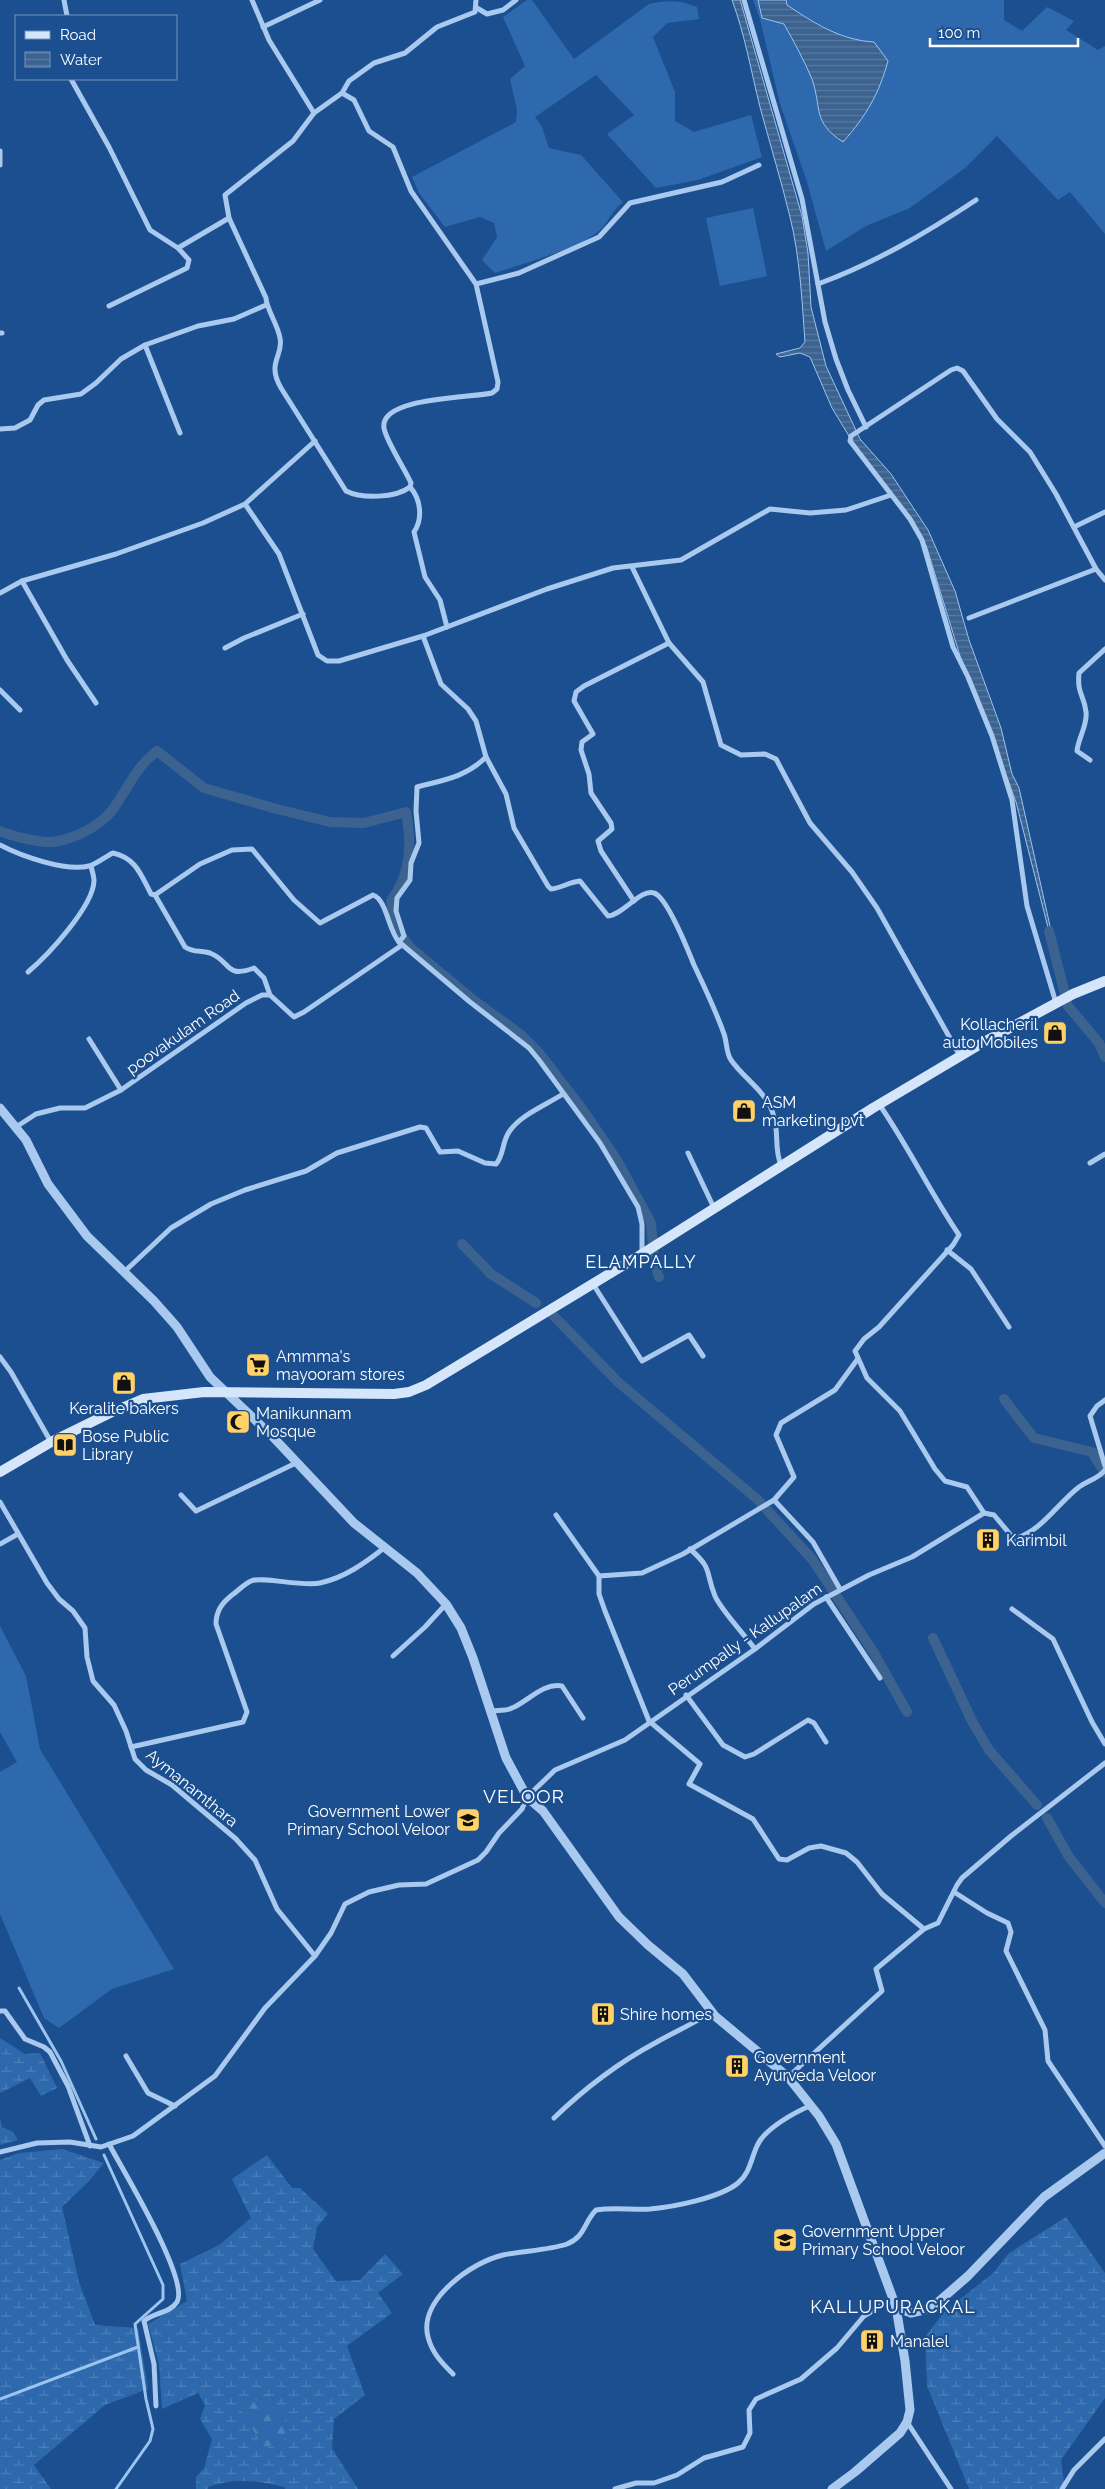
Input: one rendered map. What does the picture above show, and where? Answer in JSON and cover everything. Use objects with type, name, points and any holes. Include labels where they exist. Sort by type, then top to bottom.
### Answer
[{"type":"main road","points":[[0,1472],[51,1442],[143,1399],[172,1394],[226,1392],[394,1394],[409,1392],[426,1385],[594,1284],[879,1104],[1058,1002],[1105,982]]},
{"type":"street","points":[[64,0],[67,15]]},
{"type":"street","points":[[252,0],[263,27],[314,113]]},
{"type":"street","points":[[263,27],[320,0]]},
{"type":"street","points":[[410,487],[404,492],[382,495],[351,493],[343,487],[274,374],[281,341],[272,312],[266,304],[266,298],[229,218],[225,195],[294,142],[314,113],[342,93],[350,81],[374,63],[405,53],[437,27],[475,12],[477,8],[476,0]]},
{"type":"street","points":[[477,8],[487,14],[503,10],[516,0]]},
{"type":"street","points":[[744,0],[802,199],[818,284],[836,359],[866,427]]},
{"type":"street","points":[[72,80],[109,147],[150,230],[178,248],[189,260],[188,268],[110,306]]},
{"type":"street","points":[[342,93],[354,100],[369,131],[393,147],[411,191],[476,284],[489,334],[497,389],[486,395],[470,395],[406,406],[388,413],[384,419],[384,430],[409,478],[410,487],[416,494],[419,509],[419,524],[414,532],[416,544],[425,576],[440,600],[446,627]]},
{"type":"street","points":[[0,151],[0,165]]},
{"type":"street","points":[[476,284],[519,273],[599,237],[630,203],[722,182],[759,165]]},
{"type":"street","points":[[818,284],[851,272],[905,245],[976,200]]},
{"type":"street","points":[[178,248],[229,218]]},
{"type":"street","points":[[0,429],[15,428],[30,420],[38,405],[44,400],[80,394],[96,383],[121,359],[145,344],[198,326],[234,319],[266,304]]},
{"type":"street","points":[[145,344],[180,433]]},
{"type":"street","points":[[1058,1002],[1027,906],[1012,800],[968,677],[953,647],[922,540],[910,519],[850,441],[851,436],[951,370],[957,368],[963,371],[997,419],[1030,452],[1096,569],[1105,580]]},
{"type":"street","points":[[0,593],[22,581],[116,554],[203,523],[245,504],[315,441]]},
{"type":"street","points":[[245,504],[279,554],[304,614],[318,655],[327,661],[339,661],[423,636],[613,568],[681,560],[770,509],[810,513],[846,510],[892,495]]},
{"type":"street","points":[[1074,527],[1105,512]]},
{"type":"street","points":[[632,567],[669,643],[703,682],[723,747],[741,755],[765,754],[776,759],[810,822],[852,872],[877,908],[960,1057]]},
{"type":"street","points":[[969,618],[1096,569]]},
{"type":"street","points":[[22,581],[67,660],[96,703]]},
{"type":"street","points":[[225,648],[244,638],[304,614]]},
{"type":"street","points":[[423,636],[441,684],[468,709],[476,721],[486,757],[506,794],[514,828],[548,886],[551,888],[561,888],[573,881],[580,881],[608,916],[612,916],[650,892],[656,893],[679,929],[725,1036],[730,1059],[761,1092],[774,1117],[776,1153],[781,1165]]},
{"type":"street","points":[[634,901],[601,851],[598,841],[612,829],[612,822],[591,793],[589,774],[581,750],[582,742],[593,734],[574,701],[576,692],[584,686],[669,643]]},
{"type":"street","points":[[1090,760],[1077,751],[1078,740],[1087,713],[1078,688],[1079,673],[1105,649]]},
{"type":"street","points":[[0,690],[20,710]]},
{"type":"street","points":[[401,941],[396,911],[397,898],[410,880],[411,863],[419,843],[416,811],[417,787],[459,776],[473,769],[486,757]]},
{"type":"street","points":[[0,845],[15,853],[72,867],[91,866],[113,853],[125,856],[132,862],[151,894],[155,895],[185,947],[192,952],[212,954],[230,970],[240,973],[254,968],[264,978],[270,995],[294,1017],[401,941]]},
{"type":"street","points":[[155,895],[200,864],[232,850],[252,849],[294,900],[320,923],[328,921],[373,895],[376,896],[381,900],[392,935],[470,1002],[529,1048],[600,1143],[638,1207],[650,1249]]},
{"type":"street","points":[[28,972],[65,936],[87,899],[94,883],[91,866]]},
{"type":"street","name":"poovakulam Road","points":[[16,1127],[36,1114],[60,1108],[85,1108],[121,1090],[246,1003],[262,995],[270,995]]},
{"type":"street","points":[[89,1039],[121,1090]]},
{"type":"street","points":[[123,1273],[171,1228],[211,1204],[245,1190],[306,1170],[337,1152],[420,1127],[426,1128],[440,1152],[458,1151],[485,1163],[496,1164],[501,1159],[508,1134],[516,1123],[563,1094]]},
{"type":"street","points":[[879,1104],[906,1143],[940,1206],[959,1235],[948,1250],[879,1327],[864,1339],[855,1351],[857,1360],[867,1378],[900,1411],[935,1469],[945,1480],[967,1487],[984,1513],[994,1515],[1014,1538],[1023,1536],[1050,1515],[1081,1486],[1100,1477],[1105,1468],[1090,1416],[1097,1406],[1105,1400]]},
{"type":"street","points":[[0,1108],[16,1127],[53,1192],[87,1236],[166,1314],[210,1378],[272,1436],[354,1523],[417,1573],[446,1604],[461,1628],[492,1711],[506,1758],[528,1796],[543,1811],[619,1916],[648,1945],[683,1974],[712,2012],[788,2077],[812,2106],[836,2144],[894,2303],[905,2361],[910,2410],[907,2422],[900,2433],[883,2450],[832,2489]]},
{"type":"street","points":[[688,1153],[714,1208]]},
{"type":"street","points":[[1090,1163],[1105,1154]]},
{"type":"street","points":[[948,1250],[971,1269],[1010,1327]]},
{"type":"street","points":[[594,1284],[642,1361],[689,1335],[703,1356]]},
{"type":"street","points":[[0,1357],[51,1442]]},
{"type":"street","points":[[599,1576],[642,1572],[690,1550],[774,1500],[794,1477],[776,1435],[781,1423],[835,1390],[857,1360]]},
{"type":"street","points":[[181,1495],[196,1511],[296,1463]]},
{"type":"street","points":[[774,1500],[812,1542],[840,1590]]},
{"type":"street","name":"Aymanamthara","points":[[0,1502],[51,1588],[59,1599],[73,1611],[85,1628],[87,1657],[93,1681],[114,1704],[135,1759],[146,1770],[172,1785],[236,1839],[255,1860],[277,1909],[316,1956]]},
{"type":"street","name":"Perumpally - Kallupalam","points":[[0,2152],[37,2143],[70,2142],[101,2147],[133,2136],[216,2076],[265,2008],[316,1956],[331,1933],[345,1904],[376,1890],[399,1885],[426,1884],[478,1860],[499,1833],[522,1809],[528,1796],[555,1770],[625,1740],[639,1732],[649,1721],[755,1649],[804,1611],[826,1597],[912,1557],[984,1513]]},
{"type":"street","points":[[556,1515],[599,1576],[599,1594],[649,1721],[700,1764],[689,1784],[753,1819],[779,1860],[787,1860],[809,1848],[821,1846],[846,1853],[857,1862],[882,1894],[924,1929]]},
{"type":"street","points":[[0,1544],[18,1534]]},
{"type":"street","points":[[131,1747],[243,1722],[247,1712],[216,1624],[216,1613],[229,1598],[244,1586],[252,1580],[260,1579],[292,1584],[320,1583],[360,1566],[384,1548]]},
{"type":"street","points":[[690,1550],[701,1559],[710,1571],[716,1597],[755,1649]]},
{"type":"street","points":[[826,1597],[880,1678]]},
{"type":"street","points":[[392,1656],[425,1627],[446,1604]]},
{"type":"street","points":[[1012,1609],[1054,1639],[1092,1722],[1105,1744]]},
{"type":"street","points":[[492,1711],[510,1709],[526,1698],[556,1685],[562,1686],[583,1718]]},
{"type":"street","points":[[686,1695],[724,1745],[745,1757],[754,1754],[808,1720],[814,1723],[826,1742]]},
{"type":"street","points":[[788,2077],[882,1991],[876,1969],[924,1929],[938,1923],[962,1878],[1011,1836],[1105,1763]]},
{"type":"street","points":[[954,1892],[987,1913],[1008,1923],[1011,1932],[1006,1951],[1045,2030],[1048,2061],[1105,2146]]},
{"type":"street","points":[[0,2010],[5,2011],[25,2039],[44,2047],[50,2052],[68,2086],[90,2146]]},
{"type":"street","points":[[554,2118],[583,2090],[655,2043],[684,2030],[712,2012]]},
{"type":"street","points":[[126,2056],[148,2093],[175,2106]]},
{"type":"street","points":[[453,2374],[435,2356],[427,2336],[428,2319],[436,2300],[452,2282],[481,2263],[502,2255],[567,2244],[583,2233],[596,2210],[651,2209],[699,2199],[738,2183],[748,2170],[758,2143],[766,2134],[787,2118],[812,2106]]},
{"type":"street","points":[[109,2144],[167,2251],[178,2289],[178,2298],[174,2304],[144,2321],[154,2364],[156,2406]]},
{"type":"street","points":[[894,2303],[911,2313],[924,2310],[937,2303],[968,2276],[1044,2197],[1105,2153]]},
{"type":"street","points":[[615,2489],[636,2483],[654,2483],[677,2476],[704,2458],[743,2447],[750,2433],[749,2410],[756,2399],[801,2379],[837,2348],[864,2316],[894,2303]]},
{"type":"street","points":[[907,2422],[951,2489]]},
{"type":"street","points":[[1062,2489],[1074,2470],[1105,2439]]},
{"type":"street","points":[[636,2483],[639,2489]]},
{"type":"green space","points":[[527,0],[532,0],[574,59],[649,4],[673,1],[697,7],[699,19],[667,23],[653,37],[675,92],[675,121],[694,132],[751,115],[762,157],[698,180],[656,188],[607,134],[634,115],[596,75],[535,117],[542,127],[549,148],[581,155],[623,202],[601,229],[580,243],[551,255],[495,273],[482,260],[497,237],[494,223],[480,217],[445,227],[419,193],[412,177],[516,122],[517,110],[510,79],[525,66],[503,17]]},
{"type":"green space","points":[[753,0],[1004,0],[1004,20],[1022,31],[1047,7],[1074,21],[1066,30],[1098,50],[1105,46],[1105,234],[1070,192],[1058,200],[997,136],[965,168],[910,208],[866,226],[826,251],[807,182],[780,104],[760,19]]},
{"type":"green space","points":[[753,208],[767,276],[720,286],[706,218]]},
{"type":"green space","points":[[0,1626],[26,1676],[40,1749],[174,1969],[112,1989],[59,2028],[44,2018],[0,1914],[0,1772],[17,1762],[0,1732]]},
{"type":"green space","points":[[0,2038],[25,2054],[40,2053],[57,2088],[41,2096],[30,2078],[0,2093]]},
{"type":"green space","points":[[0,2118],[2,2127],[13,2132],[18,2140],[0,2145]]},
{"type":"green space","points":[[62,2149],[104,2163],[89,2181],[62,2207],[79,2282],[95,2325],[138,2328],[148,2389],[105,2405],[34,2465],[51,2489],[0,2489],[0,2160],[19,2153]]},
{"type":"green space","points":[[267,2155],[292,2188],[300,2188],[328,2214],[317,2227],[313,2249],[336,2281],[360,2280],[385,2254],[403,2274],[378,2293],[392,2313],[347,2346],[365,2395],[334,2419],[332,2448],[358,2489],[285,2489],[285,2487],[264,2483],[237,2481],[218,2484],[208,2487],[208,2489],[196,2489],[196,2477],[204,2468],[212,2439],[200,2419],[205,2405],[198,2393],[162,2409],[159,2364],[148,2324],[187,2301],[180,2264],[219,2245],[251,2218],[232,2179]],"holes":[[[269,2392],[291,2435],[265,2449],[241,2410]]]},
{"type":"green space","points":[[1066,2217],[1105,2273],[1105,2398],[1061,2460],[1065,2489],[969,2489],[927,2386],[925,2337],[944,2312],[993,2273],[1009,2253]]},
{"type":"green space","points":[[269,2392],[291,2435],[265,2449],[240,2410]]},
{"type":"water","points":[[732,0],[740,0],[741,3],[802,216],[808,253],[811,307],[826,366],[860,439],[891,474],[928,530],[955,591],[969,640],[1001,728],[1012,774],[1019,788],[1068,1006],[1016,802],[960,656],[926,545],[849,436],[832,408],[810,357],[800,353],[780,357],[776,354],[800,348],[805,342],[802,295],[787,203]]},
{"type":"water","points":[[758,0],[786,0],[787,5],[828,29],[850,38],[874,42],[888,61],[871,104],[843,142],[826,128],[822,121],[812,79],[784,24],[762,18]]},
{"type":"waterway","points":[[0,831],[26,839],[47,842],[61,840],[86,831],[108,815],[143,764],[157,751],[204,788],[330,822],[364,823],[406,812],[409,836],[408,858],[403,880],[391,901],[395,927],[411,948],[476,1002],[520,1034],[540,1054],[583,1110],[617,1160],[651,1223],[654,1260],[659,1277]]},
{"type":"waterway","points":[[1049,931],[1068,1006],[1099,1043],[1105,1057]]},
{"type":"waterway","points":[[462,1244],[491,1274],[536,1303]]},
{"type":"waterway","points":[[551,1313],[618,1382],[757,1499],[812,1559],[874,1653],[907,1712]]},
{"type":"waterway","points":[[1004,1399],[1034,1438],[1092,1452],[1105,1473]]},
{"type":"waterway","points":[[933,1638],[973,1723],[989,1750],[1037,1805]]},
{"type":"waterway","points":[[1047,1818],[1069,1857],[1105,1903]]},
{"type":"waterway","points":[[19,1988],[61,2061],[96,2139]]},
{"type":"waterway","points":[[104,2155],[163,2285],[163,2299],[135,2324],[146,2399],[153,2429],[150,2441],[116,2489]]},
{"type":"waterway","points":[[0,2399],[138,2347]]},
{"type":"place","name":"Kollacheril auto Mobiles","points":[[1055,1033]]},
{"type":"place","name":"ASM marketing pvt","points":[[744,1111]]},
{"type":"place","name":"Ammma's mayooram stores","points":[[258,1365]]},
{"type":"place","name":"Keralite bakers","points":[[124,1383]]},
{"type":"place","name":"Manikunnam Mosque","points":[[238,1422]]},
{"type":"place","name":"Bose Public Library","points":[[65,1445]]},
{"type":"place","name":"Karimbil","points":[[988,1540]]},
{"type":"place","name":"Government Lower Primary School Veloor","points":[[468,1820]]},
{"type":"place","name":"Shire homes","points":[[603,2014]]},
{"type":"place","name":"Government Ayurveda Veloor","points":[[737,2066]]},
{"type":"place","name":"Government Upper Primary School Veloor","points":[[785,2240]]},
{"type":"place","name":"Manalel","points":[[872,2341]]},
{"type":"district","name":"ELAMPALLY","points":[[641,1261]]},
{"type":"district","name":"VELOOR","points":[[524,1796]]},
{"type":"district","name":"KALLUPURACKAL","points":[[893,2306]]}]
